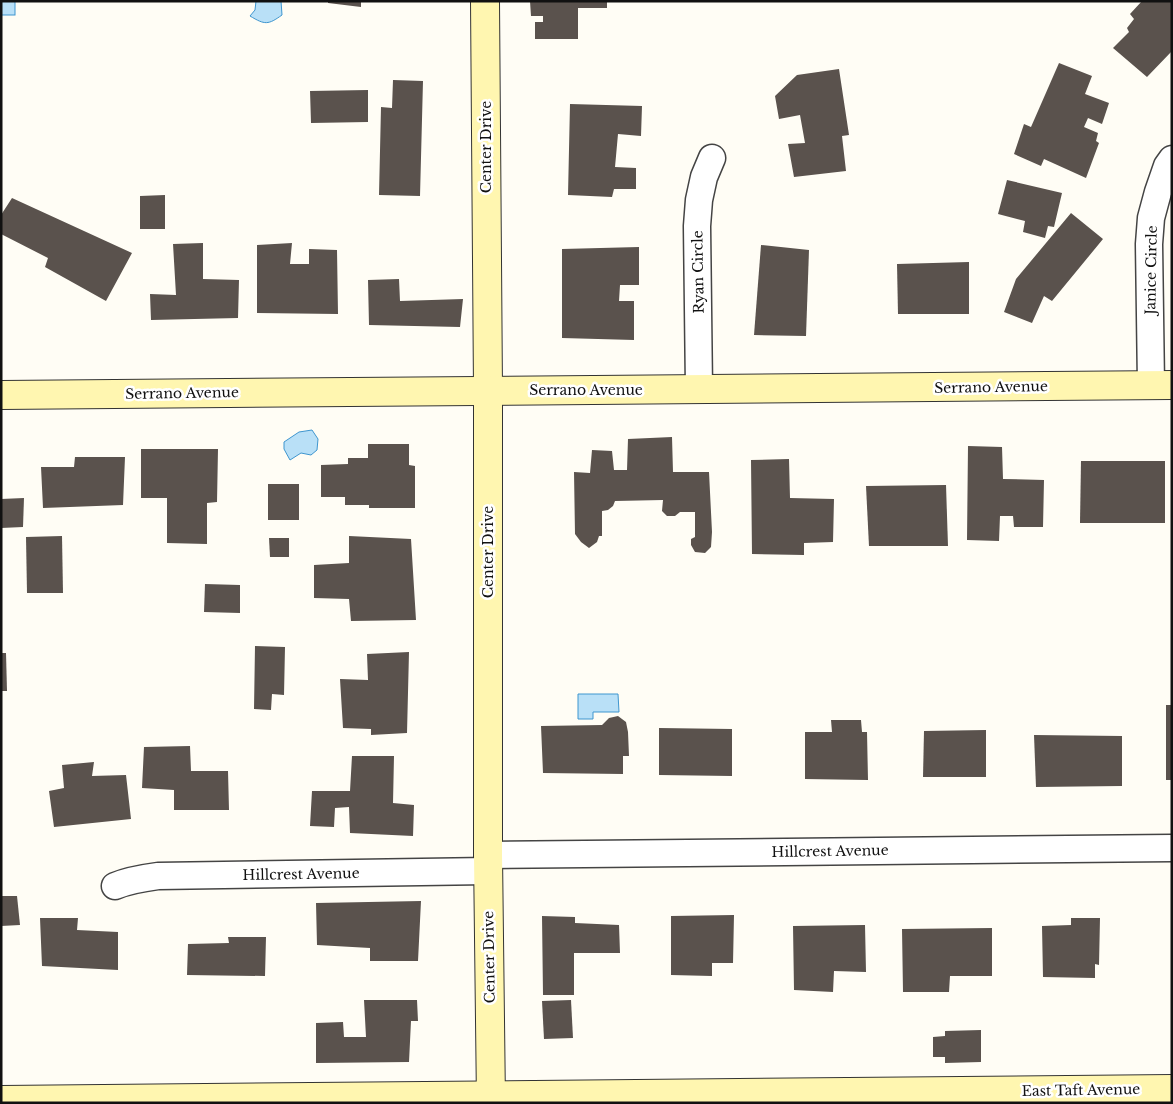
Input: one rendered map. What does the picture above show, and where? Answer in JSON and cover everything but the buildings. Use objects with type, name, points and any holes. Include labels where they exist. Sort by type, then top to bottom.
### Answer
[{"type":"street","name":"Center Drive","points":[[484,1],[488,390],[488,863],[491,1099]]},
{"type":"street","name":"Ryan Circle","points":[[699,389],[697,226],[702,185],[712,158]]},
{"type":"street","name":"Janice Circle","points":[[1161,385],[1150,235],[1151,218],[1158,192],[1167,166],[1172,159]]},
{"type":"street","name":"Serrano Avenue","points":[[1,395],[1161,385]]},
{"type":"street","name":"Hillcrest Avenue","points":[[115,886],[139,878],[158,876],[488,863],[1172,848]]},
{"type":"street","name":"East Taft Avenue","points":[[1,1100],[1119,1096],[1172,1089]]},
{"type":"water","points":[[1,1],[15,1],[15,15],[1,15]]},
{"type":"water","points":[[256,1],[281,1],[282,15],[266,23],[255,19],[250,16],[255,10]]},
{"type":"water","points":[[312,430],[318,439],[317,450],[311,455],[301,453],[290,460],[284,449],[284,442],[299,432]]},
{"type":"water","points":[[578,694],[618,694],[619,712],[593,712],[593,719],[578,719]]}]
